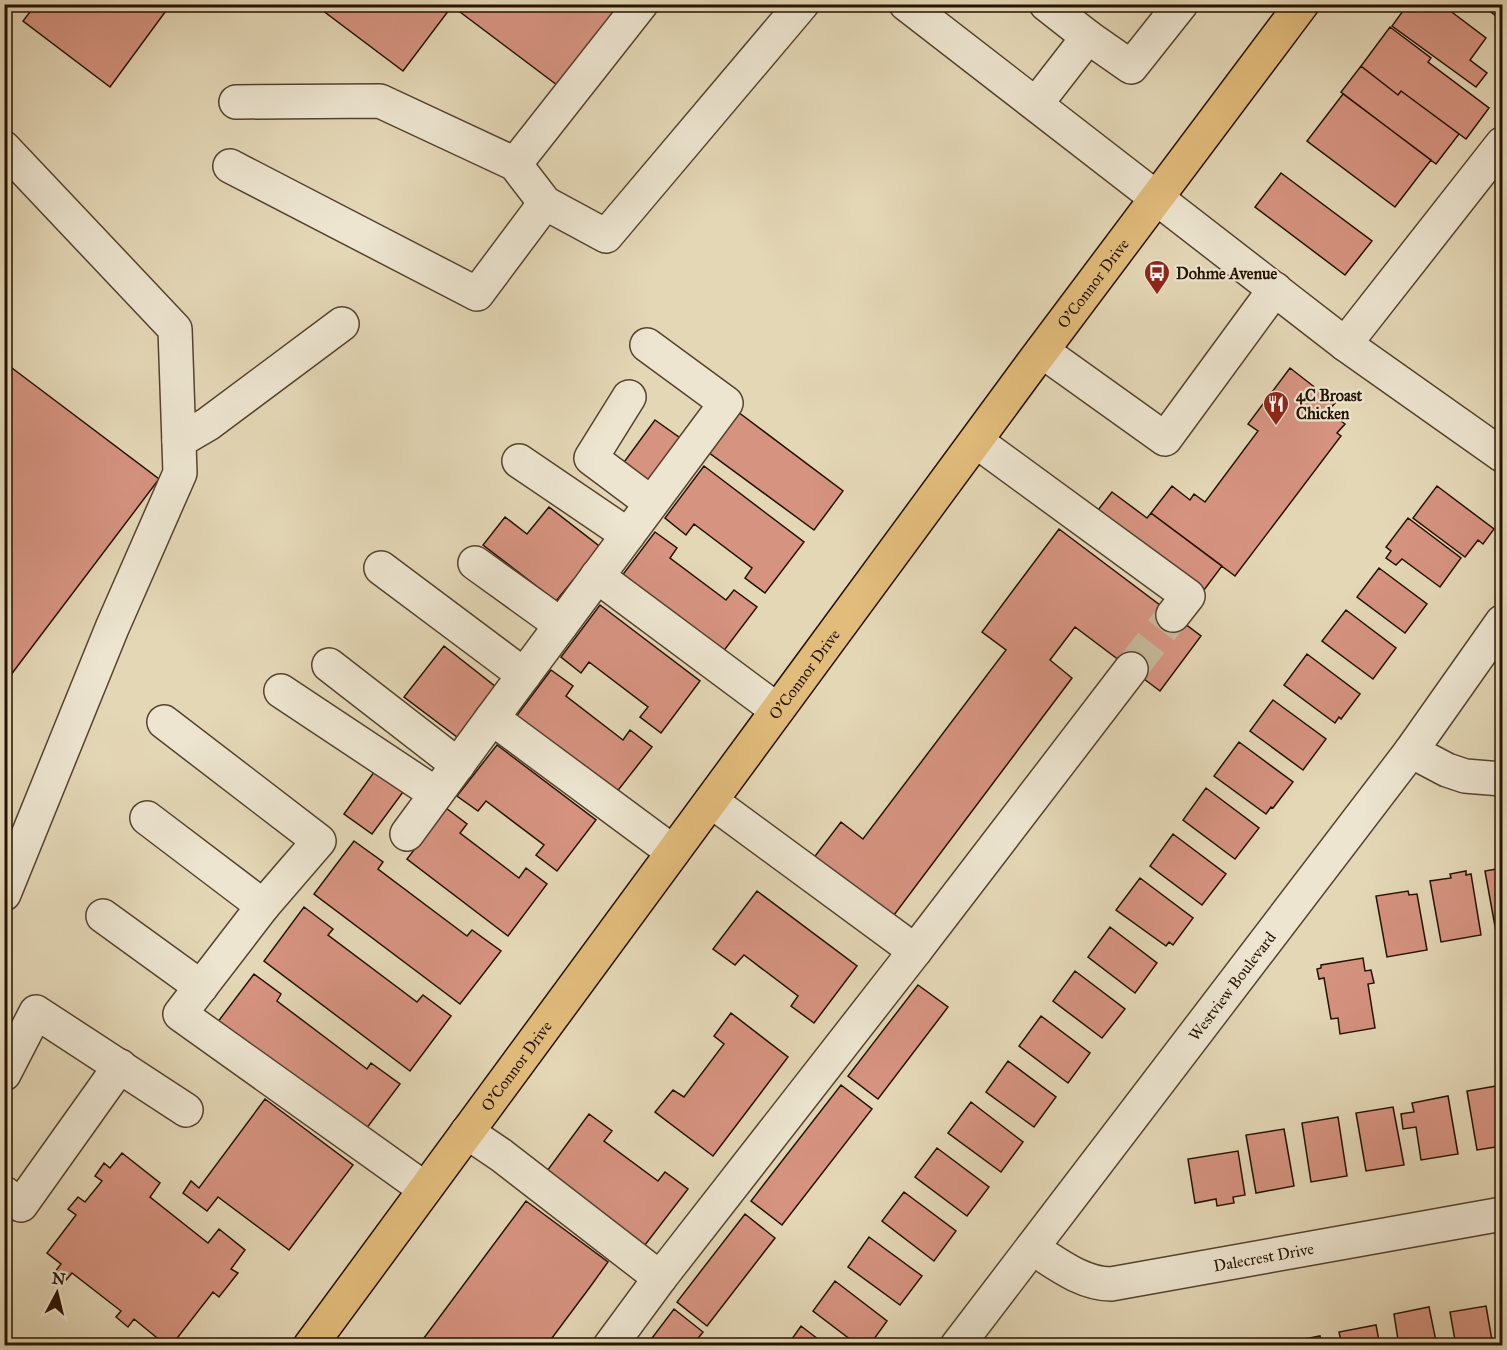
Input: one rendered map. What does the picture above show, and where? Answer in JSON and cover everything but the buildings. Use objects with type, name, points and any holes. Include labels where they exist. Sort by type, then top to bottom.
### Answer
[{"type":"main road","name":"O'Connor Drive","points":[[310,1346],[1042,351],[1302,4]]},
{"type":"street","points":[[515,164],[641,4]]},
{"type":"street","points":[[236,102],[380,101],[515,164],[545,202],[606,236],[802,4]]},
{"type":"street","points":[[906,4],[1345,344],[1503,455]]},
{"type":"street","points":[[1046,4],[1131,67],[1181,4]]},
{"type":"street","points":[[1036,104],[1088,37]]},
{"type":"street","points":[[1345,344],[1503,144]]},
{"type":"street","points":[[4,148],[175,329],[180,473],[112,628],[4,894]]},
{"type":"street","points":[[230,166],[477,294],[545,202]]},
{"type":"street","points":[[1042,351],[1165,439],[1275,289]]},
{"type":"street","points":[[179,441],[208,424],[342,324]]},
{"type":"street","points":[[407,834],[726,403],[647,345]]},
{"type":"street","points":[[629,397],[591,458],[651,503]]},
{"type":"street","points":[[976,441],[1188,596],[1173,615]]},
{"type":"street","points":[[519,461],[628,535]]},
{"type":"street","points":[[475,563],[561,625]]},
{"type":"street","points":[[381,568],[524,675]]},
{"type":"street","points":[[597,576],[777,710]]},
{"type":"street","name":"Westview Boulevard","points":[[957,1346],[1411,751],[1503,622]]},
{"type":"street","points":[[328,665],[458,765]]},
{"type":"street","points":[[610,1346],[660,1278],[1131,669]]},
{"type":"street","points":[[280,691],[436,794]]},
{"type":"street","points":[[492,718],[673,852]]},
{"type":"street","points":[[164,722],[319,841],[263,906],[180,1014],[425,1189]]},
{"type":"street","points":[[1411,751],[1447,770],[1465,776],[1503,778]]},
{"type":"street","points":[[711,801],[915,951]]},
{"type":"street","points":[[147,818],[263,906]]},
{"type":"street","points":[[102,916],[201,987]]},
{"type":"street","points":[[4,1074],[36,1012],[186,1110]]},
{"type":"street","points":[[4,1192],[21,1204],[120,1066]]},
{"type":"street","points":[[467,1132],[501,1155],[660,1278]]},
{"type":"street","name":"Dalecrest Drive","points":[[1032,1248],[1078,1276],[1100,1284],[1111,1284],[1503,1214]]},
{"type":"tunnel","points":[[1131,669],[1173,615]]},
{"type":"place","name":"Dohme Avenue","points":[[1157,296]]},
{"type":"place","name":"4C Broast Chicken","points":[[1276,427]]}]
